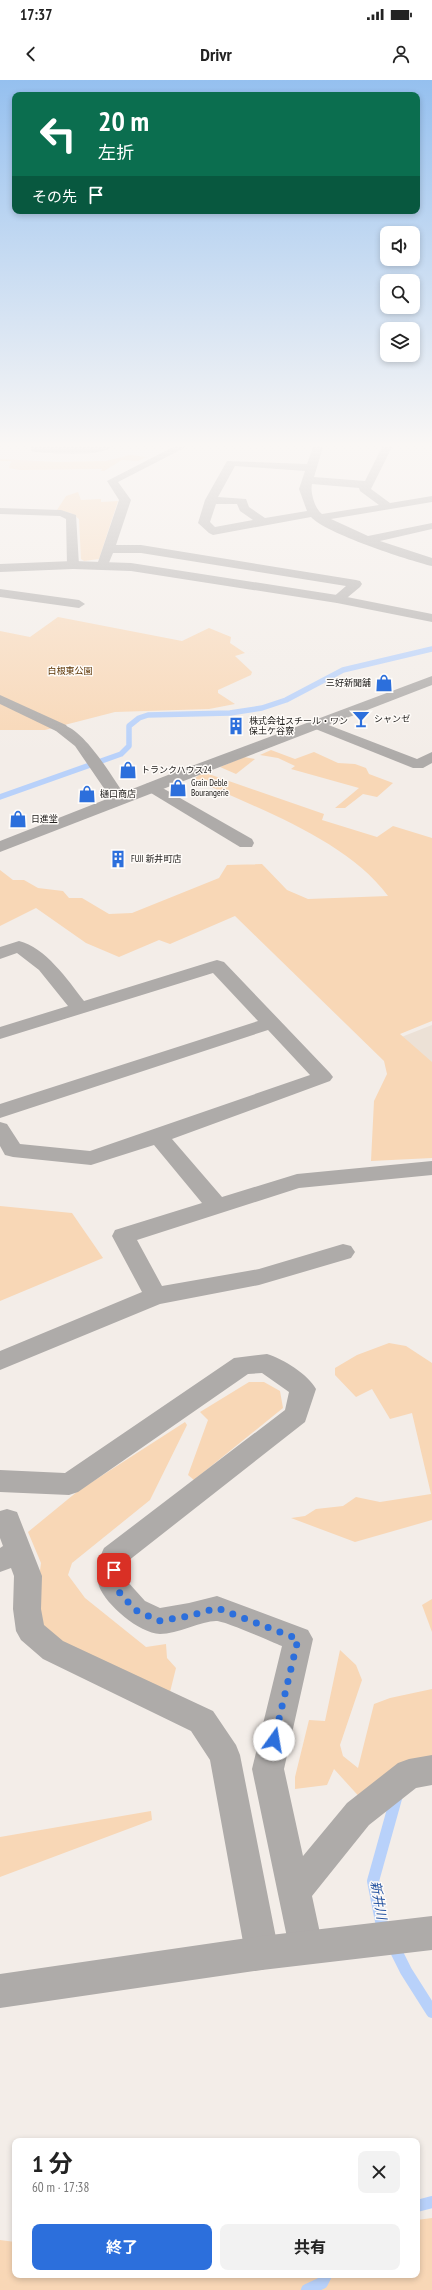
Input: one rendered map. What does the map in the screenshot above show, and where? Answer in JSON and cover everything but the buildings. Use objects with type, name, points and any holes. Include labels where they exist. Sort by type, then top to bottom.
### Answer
[{"type":"street","points":[[73,550],[73,565]]},
{"type":"street","points":[[103,565],[107,550]]},
{"type":"street","points":[[148,550],[356,584],[337,599]]},
{"type":"street","points":[[392,550],[432,562]]},
{"type":"street","points":[[0,568],[103,565],[150,569],[337,599],[432,618]]},
{"type":"street","points":[[0,593],[78,604]]},
{"type":"street","points":[[0,847],[432,680]]},
{"type":"street","points":[[0,699],[61,728],[80,743],[120,800]]},
{"type":"street","points":[[318,725],[418,765],[432,757]]},
{"type":"street","points":[[152,787],[246,843]]},
{"type":"street","points":[[0,953],[19,946],[46,966],[80,1008]]},
{"type":"street","points":[[0,1033],[217,966],[323,1077],[158,1136],[91,1158],[13,1150],[0,1128]]},
{"type":"street","points":[[0,1111],[271,1023]]},
{"type":"street","points":[[158,1136],[217,1206]]},
{"type":"street","points":[[156,1296],[123,1236],[297,1181],[376,1172],[432,1168]]},
{"type":"street","points":[[0,1362],[156,1296],[259,1277],[343,1252]]},
{"type":"street","points":[[0,1480],[69,1484],[243,1365],[267,1363],[303,1389],[296,1415],[114,1556],[113,1585],[135,1610],[159,1621],[189,1616],[217,1608],[298,1639],[268,1769],[306,1947]]},
{"type":"street","points":[[7,1520],[9,1556],[28,1576],[27,1609],[31,1630],[52,1650],[202,1721],[225,1755],[262,1953]]},
{"type":"street","points":[[294,1892],[358,1814],[409,1774],[432,1770]]},
{"type":"street","points":[[0,1991],[306,1947],[432,1933]]},
{"type":"shaded area","points":[[432,1025],[432,1102],[376,1047]]},
{"type":"green space","points":[[81,550],[102,550],[99,559],[84,561],[81,559]]},
{"type":"green space","name":"白根東公園","points":[[58,617],[182,641],[209,628],[231,637],[230,643],[245,653],[235,656],[252,672],[251,675],[218,690],[218,693],[235,704],[209,709],[115,712],[45,730],[0,730],[0,631],[30,637]]},
{"type":"green space","points":[[271,750],[295,759],[314,752],[338,763],[355,764],[366,768],[369,774],[393,783],[377,797],[363,794],[345,808],[335,808],[359,788],[291,769],[295,766],[278,758],[260,755]]},
{"type":"green space","points":[[244,757],[255,759],[236,774],[220,767]]},
{"type":"green space","points":[[203,772],[324,814],[322,820],[377,837],[393,826],[432,838],[432,1021],[400,1034],[432,1062],[432,1158],[371,1161],[374,1101],[387,1074],[384,1061],[235,916],[170,944],[159,940],[119,957],[86,943],[36,908],[0,926],[0,870],[13,880],[24,880],[38,888],[63,891],[69,898],[82,898],[109,914],[132,913],[219,878],[227,865],[262,864],[287,890],[308,899],[388,896],[370,876],[349,858],[325,842],[272,814],[194,779]]},
{"type":"green space","points":[[0,1206],[72,1213],[103,1258],[0,1301]]},
{"type":"green space","points":[[389,1343],[406,1346],[432,1363],[432,1520],[355,1542],[291,1518],[305,1516],[316,1509],[343,1506],[356,1497],[380,1502],[431,1494],[412,1413],[390,1419],[372,1389],[356,1397],[335,1375],[335,1368],[357,1355]]},
{"type":"green space","points":[[249,1382],[264,1382],[280,1391],[283,1408],[194,1480],[188,1475],[208,1420],[200,1412]]},
{"type":"green space","points":[[185,1422],[187,1425],[150,1500],[72,1563],[68,1575],[85,1598],[146,1647],[166,1644],[167,1658],[176,1668],[170,1692],[52,1637],[38,1626],[35,1610],[41,1563],[28,1532],[78,1491]]},
{"type":"green space","points":[[432,1599],[432,1632],[422,1605]]},
{"type":"green space","points":[[340,1650],[356,1665],[362,1680],[340,1745],[343,1756],[358,1768],[374,1704],[390,1698],[432,1689],[432,1765],[364,1802],[334,1769],[327,1785],[295,1789],[295,1777],[309,1720],[325,1721]]},
{"type":"green space","points":[[151,1811],[152,1820],[0,1877],[0,1837]]},
{"type":"green space","points":[[432,2218],[432,2290],[0,2290],[0,2240],[12,2242],[12,2278],[420,2278],[420,2220]]},
{"type":"waterway","points":[[0,797],[121,754],[129,746],[129,726],[139,718],[148,715],[230,713],[262,708],[286,700],[343,670],[432,649]]},
{"type":"waterway","name":"新井川","points":[[386,1932],[381,1921],[373,1881],[397,1795]]},
{"type":"waterway","name":"新井川","points":[[393,1945],[406,1971],[432,2012]]},
{"type":"waterway","name":"新井川","points":[[420,2205],[432,2202]]},
{"type":"waterway","name":"新井川","points":[[307,2290],[322,2283],[324,2278]]},
{"type":"place","name":"三好新聞舗","points":[[384,683]]},
{"type":"place","name":"シャンゼ","points":[[361,719]]},
{"type":"place","name":"株式会社スチール・ワン 保土ケ谷寮","points":[[236,726]]},
{"type":"place","name":"トランクハウス24","points":[[128,770]]},
{"type":"place","name":"Grain Deble Bourangerie","points":[[178,788]]},
{"type":"place","name":"樋口商店","points":[[87,794]]},
{"type":"place","name":"日進堂","points":[[18,819]]},
{"type":"place","name":"FUJI 新井町店","points":[[118,859]]},
{"type":"route","points":[[114,1570],[113,1585],[135,1610],[159,1621],[189,1616],[217,1608],[298,1639],[274,1740]]}]
